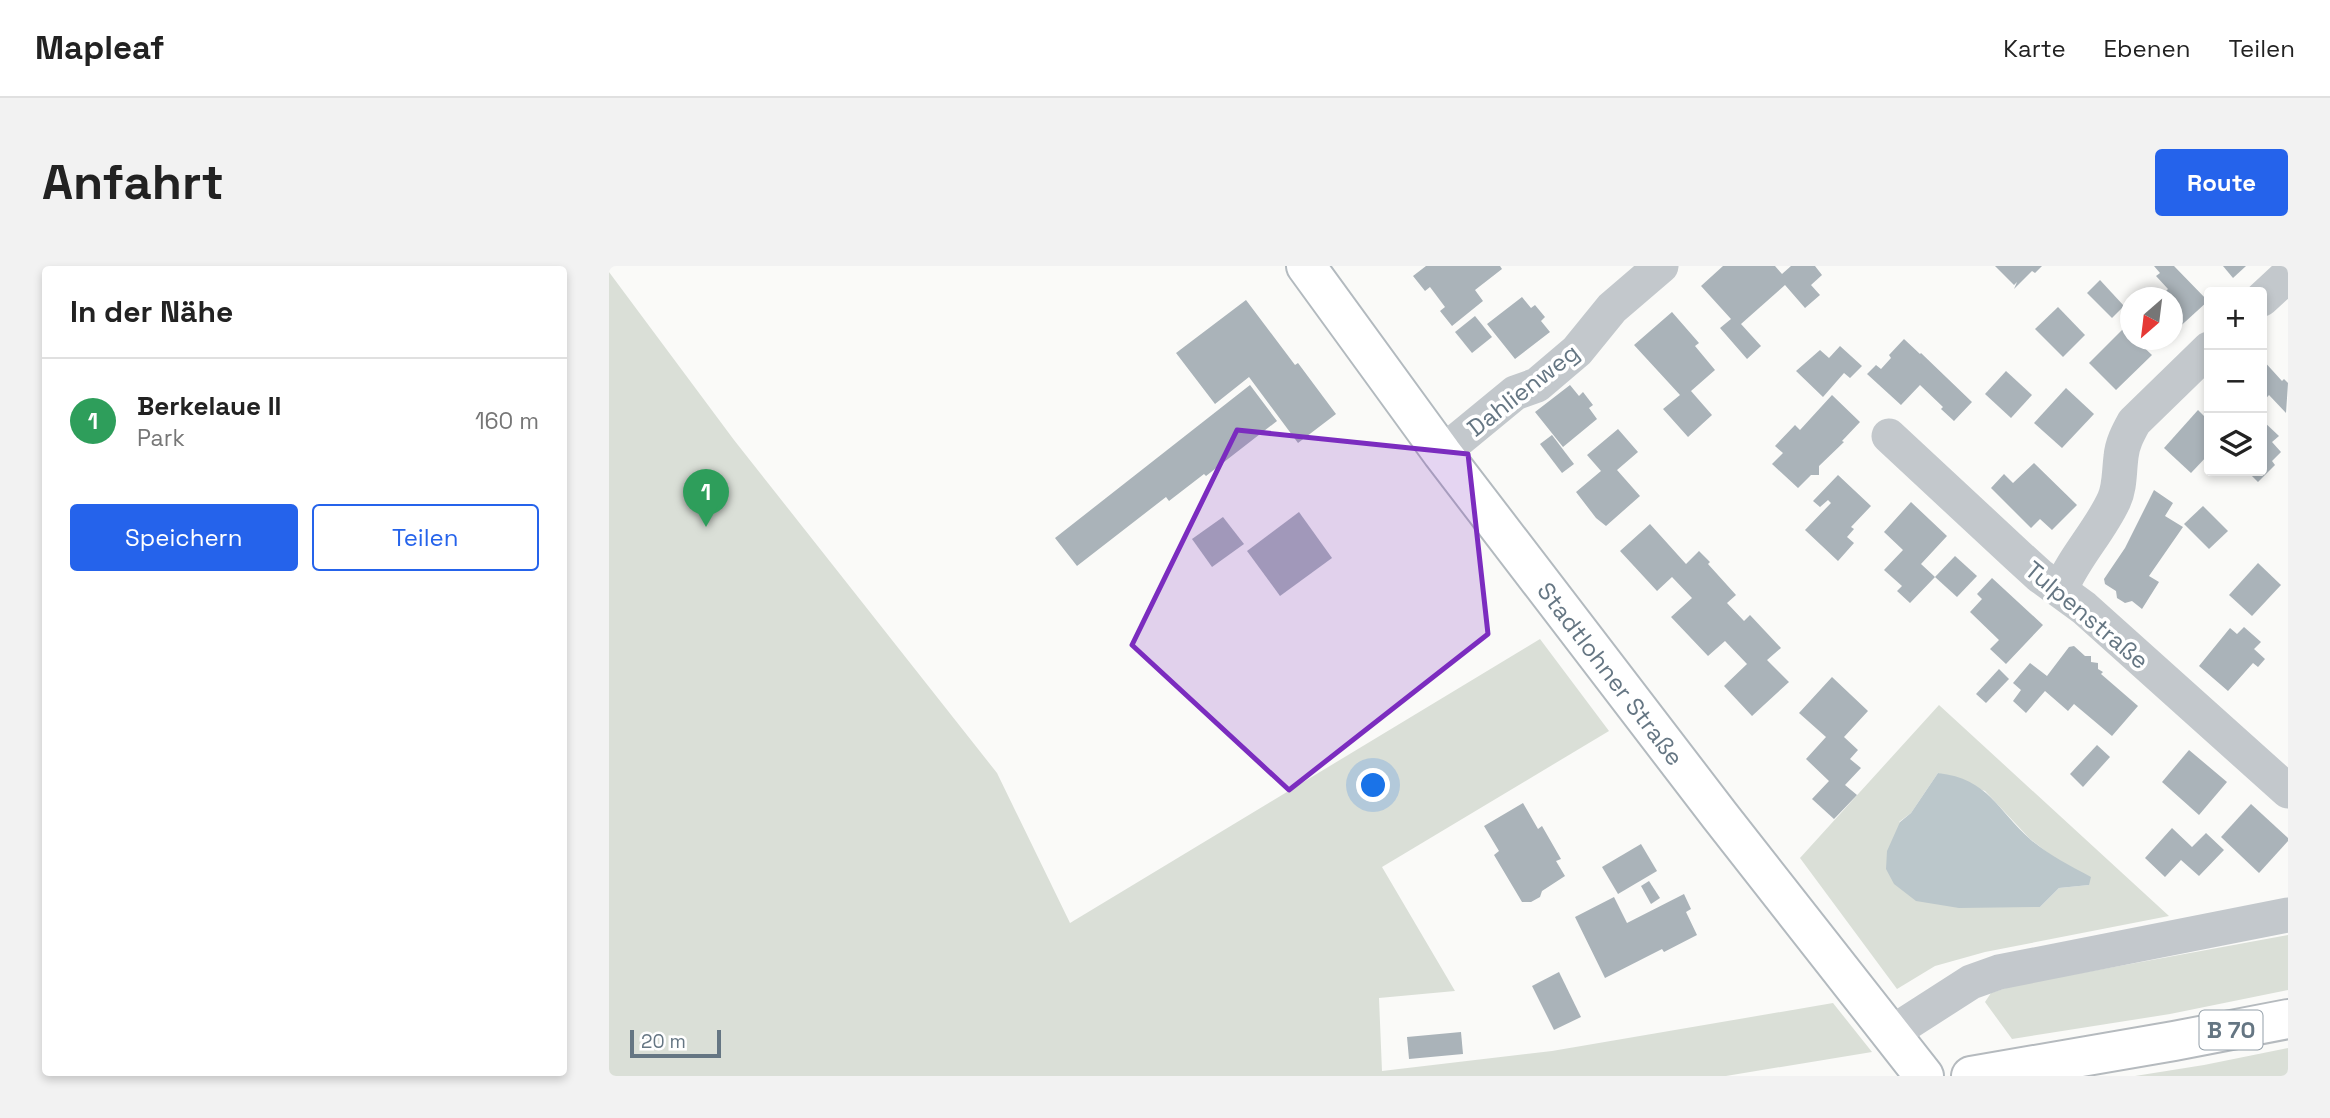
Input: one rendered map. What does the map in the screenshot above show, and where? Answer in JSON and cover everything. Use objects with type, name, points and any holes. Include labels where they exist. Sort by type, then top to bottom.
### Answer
[{"type":"street","name":"Stadtlohner Straße","points":[[1306,266],[1442,453],[1900,1028],[1924,1076]]},
{"type":"street","name":"Dahlienweg","points":[[1442,453],[1515,393],[1537,385],[1577,351],[1612,308],[1661,266]]},
{"type":"street","points":[[2267,294],[2288,275]]},
{"type":"street","points":[[2061,589],[2068,573],[2113,502],[2118,488],[2121,454],[2134,422],[2208,350]]},
{"type":"street","name":"Tulpenstraße","points":[[1889,436],[2040,576],[2061,589],[2288,791]]},
{"type":"street","points":[[1900,1028],[1971,982],[1999,972],[2288,915]]},
{"type":"street","name":"B 70","points":[[1971,1076],[2288,1019]]},
{"type":"highlighted area","points":[[1237,430],[1468,454],[1488,634],[1289,790],[1132,645]]},
{"type":"shaded area","points":[[609,272],[734,440],[997,773],[1070,923],[1540,639],[1609,731],[1382,867],[1455,991],[1379,998],[1382,1071],[1552,1051],[1833,1003],[1872,1052],[1726,1076],[609,1076]]},
{"type":"shaded area","points":[[1939,705],[2169,916],[1985,952],[1935,966],[1897,989],[1800,858]],"holes":[[[1938,773],[1985,791],[2030,839],[2089,885],[2059,888],[2040,907],[1899,822],[1911,813]]]},
{"type":"shaded area","points":[[1938,773],[1955,776],[1981,789],[2031,840],[2091,877],[2089,885],[2059,888],[2040,907],[1959,908],[1916,901],[1894,884],[1886,869],[1887,851],[1900,822],[1911,813]]},
{"type":"shaded area","points":[[2288,935],[2288,990],[2170,1014],[2012,1039],[1985,1002],[1991,993],[2015,985]]},
{"type":"shaded area","points":[[2288,1048],[2288,1076],[2135,1076],[2204,1065]]},
{"type":"building","points":[[1426,266],[1500,266],[1502,269],[1475,290],[1483,301],[1452,326],[1440,311],[1445,307],[1430,287],[1425,291],[1413,276]]},
{"type":"building","points":[[1723,266],[1775,266],[1782,274],[1791,266],[1815,266],[1822,275],[1811,285],[1820,295],[1805,308],[1785,285],[1741,324],[1761,346],[1747,359],[1720,328],[1731,319],[1701,286]]},
{"type":"building","points":[[1995,266],[2042,266],[2035,273],[2032,271],[2014,289],[2017,282],[2014,285]]},
{"type":"building","points":[[2154,266],[2174,266],[2204,297],[2204,305],[2183,324],[2183,287],[2166,287],[2156,276],[2160,273]]},
{"type":"building","points":[[2223,266],[2246,266],[2233,278]]},
{"type":"building","points":[[2100,280],[2120,302],[2120,310],[2112,318],[2087,293]]},
{"type":"building","points":[[1522,297],[1531,308],[1535,305],[1545,317],[1541,321],[1550,332],[1515,359],[1487,324]]},
{"type":"building","points":[[1246,300],[1336,414],[1298,443],[1249,377],[1215,404],[1176,353]]},
{"type":"building","points":[[2058,307],[2085,335],[2063,357],[2035,329]]},
{"type":"building","points":[[1672,312],[1699,343],[1695,346],[1715,370],[1691,391],[1712,415],[1688,437],[1663,409],[1680,395],[1634,345]]},
{"type":"building","points":[[1475,316],[1492,337],[1472,353],[1455,332]]},
{"type":"building","points":[[2120,332],[2120,350],[2147,350],[2152,355],[2116,390],[2089,363]]},
{"type":"building","points":[[1904,339],[1972,402],[1954,421],[1920,385],[1901,405],[1867,374],[1876,365],[1881,369],[1891,358],[1889,355]]},
{"type":"building","points":[[1840,346],[1862,366],[1850,378],[1844,373],[1823,397],[1796,371],[1820,350],[1829,358]]},
{"type":"building","points":[[2267,364],[2282,381],[2284,379],[2288,383],[2286,413],[2269,395],[2267,397]]},
{"type":"building","points":[[2006,371],[2032,395],[2011,418],[1985,394]]},
{"type":"building","points":[[1250,385],[1277,421],[1206,476],[1204,474],[1169,501],[1166,497],[1077,566],[1055,538]]},
{"type":"building","points":[[1570,385],[1579,396],[1583,392],[1593,405],[1589,408],[1597,419],[1563,447],[1535,412]]},
{"type":"building","points":[[2066,388],[2094,414],[2062,448],[2034,423]]},
{"type":"building","points":[[1832,395],[1860,422],[1819,466],[1819,475],[1811,475],[1798,488],[1772,464],[1783,453],[1775,446],[1795,425],[1800,430]]},
{"type":"building","points":[[2198,410],[2204,416],[2204,459],[2191,473],[2164,448]]},
{"type":"building","points":[[2267,425],[2279,436],[2272,442],[2281,452],[2272,461],[2275,465],[2267,473]]},
{"type":"building","points":[[1618,429],[1638,452],[1617,470],[1640,496],[1606,526],[1596,518],[1576,492],[1601,471],[1587,455]]},
{"type":"building","points":[[1552,435],[1574,464],[1562,473],[1540,444]]},
{"type":"building","points":[[2034,463],[2077,505],[2052,530],[2040,519],[2031,528],[1991,488],[2004,474],[2013,483]]},
{"type":"building","points":[[1838,475],[1871,506],[1851,527],[1854,529],[1847,537],[1854,543],[1838,561],[1805,530],[1831,503],[1828,500],[1820,507],[1813,501]]},
{"type":"building","points":[[2252,476],[2264,476],[2258,482]]},
{"type":"building","points":[[2154,490],[2173,503],[2165,516],[2183,527],[2149,576],[2159,582],[2142,609],[2132,601],[2125,603],[2117,598],[2116,591],[2105,584],[2104,579],[2125,548]]},
{"type":"building","points":[[1911,502],[1947,536],[1921,564],[1935,577],[1910,603],[1897,591],[1902,586],[1884,570],[1903,550],[1884,532]]},
{"type":"building","points":[[2203,506],[2228,531],[2209,549],[2184,524]]},
{"type":"building","points":[[1299,512],[1332,558],[1280,596],[1247,551]]},
{"type":"building","points":[[1223,517],[1244,544],[1212,567],[1192,539]]},
{"type":"building","points":[[1650,524],[1686,564],[1699,551],[1736,595],[1727,603],[1744,621],[1750,615],[1781,648],[1767,660],[1789,682],[1752,716],[1724,686],[1747,664],[1725,641],[1708,656],[1671,617],[1692,598],[1672,577],[1657,591],[1620,551]]},
{"type":"building","points":[[1955,556],[1977,576],[1957,597],[1935,577]]},
{"type":"building","points":[[2258,563],[2281,585],[2252,616],[2229,595]]},
{"type":"building","points":[[1992,578],[2043,625],[2006,664],[1990,649],[1999,640],[1970,612],[1982,599],[1977,594]]},
{"type":"building","points":[[2244,627],[2261,642],[2254,649],[2265,659],[2258,667],[2253,663],[2228,691],[2199,666],[2230,628],[2237,634]]},
{"type":"building","points":[[2074,646],[2085,656],[2091,656],[2091,662],[2098,663],[2098,669],[2103,672],[2101,674],[2138,706],[2112,736],[2074,704],[2068,711],[2045,691],[2026,713],[2013,701],[2021,690],[2013,683],[2030,663],[2047,676],[2069,647]]},
{"type":"building","points":[[1999,669],[2009,679],[1986,703],[1976,694]]},
{"type":"building","points":[[1832,677],[1868,711],[1844,737],[1858,750],[1850,759],[1861,768],[1845,785],[1857,795],[1834,819],[1812,799],[1829,781],[1806,759],[1826,737],[1799,713]]},
{"type":"building","points":[[2097,745],[2110,757],[2083,787],[2070,774]]},
{"type":"building","points":[[2189,750],[2227,782],[2199,815],[2162,782]]},
{"type":"building","points":[[1523,803],[1538,829],[1542,826],[1561,859],[1556,861],[1565,876],[1531,902],[1522,902],[1494,855],[1499,851],[1484,826]]},
{"type":"building","points":[[2251,804],[2288,838],[2259,873],[2221,837]]},
{"type":"building","points":[[2172,828],[2192,847],[2206,833],[2224,850],[2199,876],[2181,860],[2165,877],[2145,858]]},
{"type":"building","points":[[1641,844],[1657,871],[1618,894],[1602,867]]},
{"type":"building","points":[[1649,881],[1660,898],[1651,904],[1641,886]]},
{"type":"building","points":[[1684,894],[1691,909],[1686,912],[1697,935],[1664,952],[1662,949],[1605,978],[1575,917],[1614,897],[1627,923]]},
{"type":"building","points":[[1559,972],[1581,1017],[1554,1030],[1532,986]]},
{"type":"building","points":[[1461,1032],[1463,1054],[1409,1059],[1407,1037]]},
{"type":"place","name":"Berkelaue II","points":[[706,527]]}]
